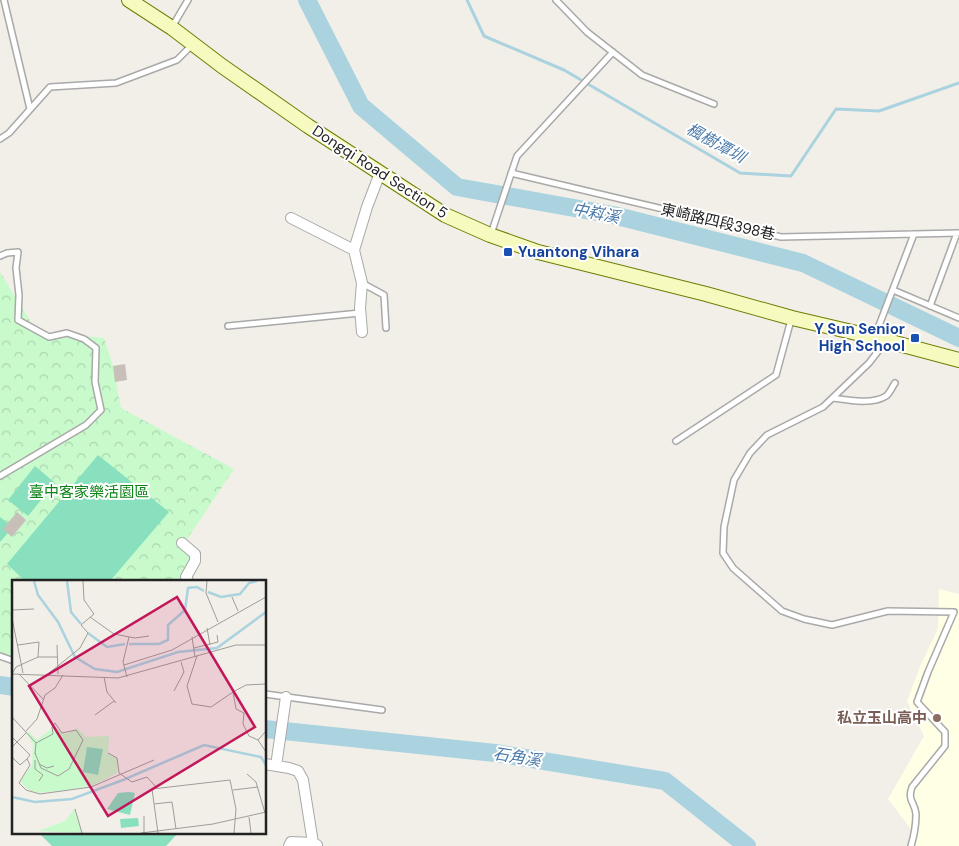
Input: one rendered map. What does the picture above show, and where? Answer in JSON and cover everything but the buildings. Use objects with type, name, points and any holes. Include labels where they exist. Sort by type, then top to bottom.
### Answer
[{"type":"street","name":"Dongqi Road Section 5","points":[[129,0],[172,28],[308,126],[380,173],[445,215],[490,235],[538,252],[959,360]]},
{"type":"street","points":[[362,332],[360,313],[362,283],[354,250],[380,173]]},
{"type":"street","points":[[291,218],[354,250]]},
{"type":"street","points":[[182,543],[195,554],[195,561],[186,577],[188,580]]},
{"type":"street","points":[[286,696],[270,765],[298,771],[303,780],[316,845],[290,842],[289,846]]},
{"type":"lane","points":[[4,0],[30,109]]},
{"type":"lane","points":[[172,28],[188,0]]},
{"type":"lane","points":[[556,0],[588,32],[642,75],[714,104]]},
{"type":"lane","points":[[0,139],[9,132],[50,87],[116,82],[176,60],[192,44]]},
{"type":"lane","points":[[490,235],[517,156],[613,52]]},
{"type":"lane","name":"東崎路四段398巷","points":[[511,173],[781,237],[958,233]]},
{"type":"lane","points":[[930,306],[958,233]]},
{"type":"lane","points":[[911,846],[914,838],[916,813],[909,795],[912,787],[945,746],[945,732],[918,702],[928,672],[956,612],[888,611],[832,624],[804,619],[782,611],[733,568],[723,552],[724,527],[734,480],[750,453],[767,435],[823,407],[869,363],[875,338],[914,234]]},
{"type":"lane","points":[[0,256],[18,252],[16,268],[19,295],[18,320],[49,337],[67,334],[84,339],[96,348],[95,382],[101,410],[86,425],[0,476]]},
{"type":"lane","points":[[362,283],[384,295],[386,328]]},
{"type":"lane","points":[[893,290],[959,318]]},
{"type":"lane","points":[[228,326],[360,313]]},
{"type":"lane","points":[[676,441],[776,375],[792,318]]},
{"type":"lane","points":[[832,398],[861,401],[881,399],[887,395],[895,382]]},
{"type":"lane","points":[[0,656],[12,660]]},
{"type":"lane","points":[[266,694],[382,710]]},
{"type":"shaded area","name":"私立玉山高中","points":[[939,589],[959,594],[959,846],[913,846],[917,837],[888,799],[924,736],[907,701],[938,628]]},
{"type":"green space","name":"臺中客家樂活園區","points":[[0,272],[37,332],[104,338],[113,366],[121,408],[234,469],[182,547],[194,558],[186,580],[12,580],[12,656],[0,652]]},
{"type":"green space","points":[[98,455],[169,512],[111,580],[24,580],[7,564]]},
{"type":"green space","points":[[35,466],[55,483],[28,516],[8,500]]},
{"type":"green space","points":[[0,517],[13,527],[0,542]]},
{"type":"green space","points":[[40,834],[177,834],[166,846],[52,846]]},
{"type":"waterway","name":"中嵙溪","points":[[307,0],[361,106],[457,187],[613,215],[803,263],[959,338]]},
{"type":"waterway","name":"楓樹潭圳","points":[[467,0],[484,36],[564,70],[740,173],[791,176],[836,109],[879,111],[959,83]]},
{"type":"waterway","name":"石角溪","points":[[0,685],[12,687]]},
{"type":"waterway","name":"石角溪","points":[[266,729],[495,753],[665,781],[747,846]]},
{"type":"place","name":"Yuantong Vihara","points":[[508,252]]},
{"type":"place","name":"Y Sun Senior High School","points":[[915,338]]},
{"type":"place","name":"私立玉山高中","points":[[937,718]]}]
